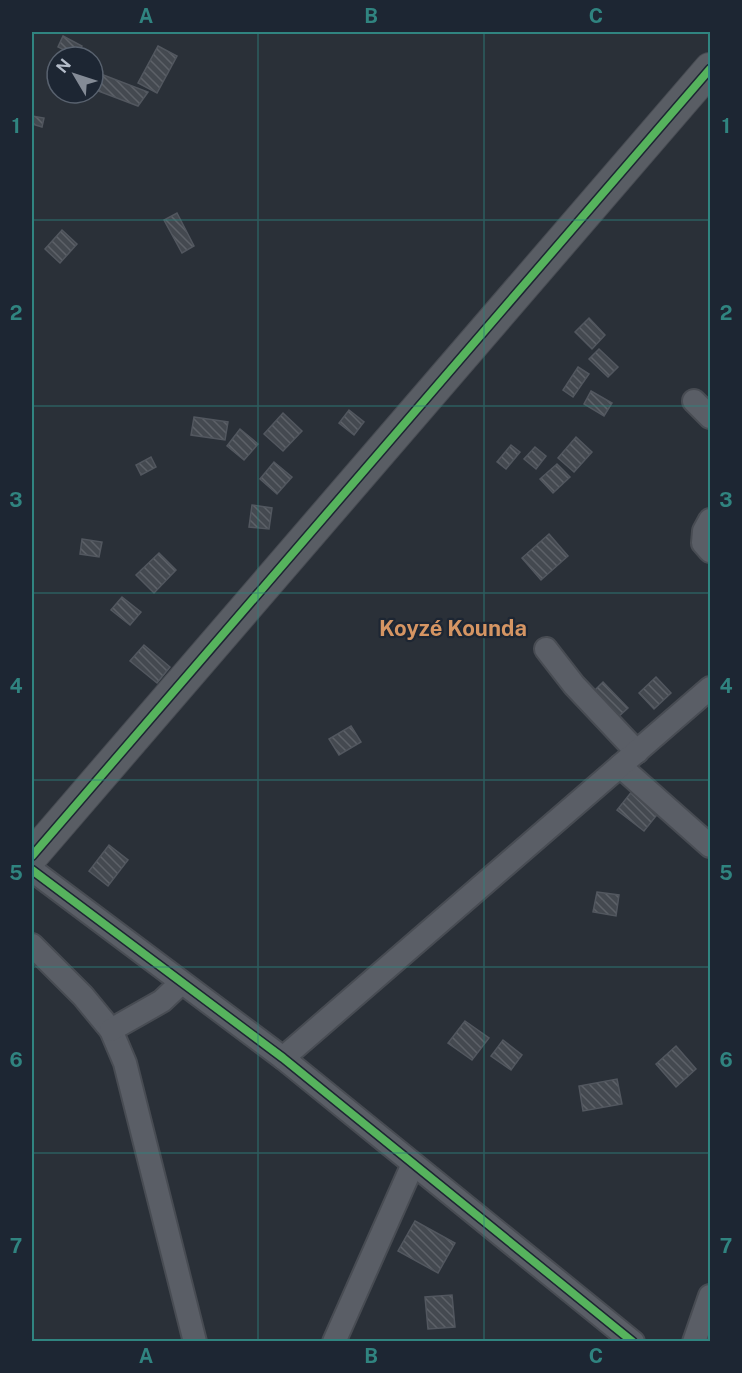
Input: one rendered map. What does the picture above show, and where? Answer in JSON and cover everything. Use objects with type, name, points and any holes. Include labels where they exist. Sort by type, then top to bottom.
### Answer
[{"type":"street","points":[[32,856],[711,69]]},
{"type":"street","points":[[693,401],[711,417]]},
{"type":"street","points":[[711,520],[704,531],[703,543],[711,551]]},
{"type":"street","points":[[546,649],[628,759],[711,846]]},
{"type":"street","points":[[283,1058],[711,688]]},
{"type":"street","points":[[32,870],[283,1058],[633,1341]]},
{"type":"street","points":[[32,945],[83,996],[111,1030],[125,1063],[195,1341]]},
{"type":"street","points":[[111,1030],[162,1000],[181,982]]},
{"type":"street","points":[[334,1341],[413,1164]]},
{"type":"street","points":[[694,1341],[711,1296]]},
{"type":"building","points":[[63,36],[80,45],[59,45]]},
{"type":"building","points":[[158,46],[177,56],[157,93],[138,83]]},
{"type":"building","points":[[105,76],[148,92],[138,106],[105,94]]},
{"type":"building","points":[[32,116],[44,118],[42,127],[32,124]]},
{"type":"building","points":[[177,213],[194,246],[182,253],[164,220]]},
{"type":"building","points":[[62,230],[77,244],[60,263],[45,249]]},
{"type":"building","points":[[589,318],[605,335],[592,349],[575,332]]},
{"type":"building","points":[[599,349],[618,367],[608,377],[589,359]]},
{"type":"building","points":[[578,367],[589,374],[573,397],[563,390]]},
{"type":"building","points":[[591,391],[612,403],[604,416],[584,404]]},
{"type":"building","points":[[349,410],[364,422],[354,435],[339,423]]},
{"type":"building","points":[[283,413],[302,431],[283,451],[264,434]]},
{"type":"building","points":[[194,417],[228,422],[225,440],[191,435]]},
{"type":"building","points":[[240,429],[258,444],[244,460],[227,446]]},
{"type":"building","points":[[576,437],[592,452],[574,472],[558,458]]},
{"type":"building","points":[[511,445],[520,452],[506,469],[497,462]]},
{"type":"building","points":[[535,447],[546,456],[536,469],[524,459]]},
{"type":"building","points":[[151,457],[156,467],[141,475],[136,465]]},
{"type":"building","points":[[274,462],[292,477],[277,494],[260,479]]},
{"type":"building","points":[[557,464],[570,477],[553,493],[540,479]]},
{"type":"building","points":[[252,505],[272,508],[269,529],[249,527]]},
{"type":"building","points":[[549,534],[568,556],[541,580],[522,558]]},
{"type":"building","points":[[82,539],[102,542],[99,557],[80,554]]},
{"type":"building","points":[[159,553],[176,570],[154,593],[136,575]]},
{"type":"building","points":[[122,597],[141,612],[130,625],[111,610]]},
{"type":"building","points":[[144,645],[170,667],[157,683],[130,661]]},
{"type":"building","points":[[656,677],[671,693],[654,709],[639,693]]},
{"type":"building","points":[[603,682],[628,708],[617,718],[593,692]]},
{"type":"building","points":[[351,726],[361,742],[339,755],[329,739]]},
{"type":"building","points":[[633,790],[660,811],[644,831],[617,810]]},
{"type":"building","points":[[109,845],[128,860],[108,886],[89,871]]},
{"type":"building","points":[[597,892],[619,895],[616,916],[593,912]]},
{"type":"building","points":[[465,1021],[489,1038],[472,1060],[448,1043]]},
{"type":"building","points":[[503,1040],[522,1055],[511,1070],[491,1056]]},
{"type":"building","points":[[676,1046],[696,1069],[676,1087],[656,1064]]},
{"type":"building","points":[[617,1079],[622,1104],[583,1111],[579,1086]]},
{"type":"building","points":[[415,1221],[455,1243],[438,1273],[398,1251]]},
{"type":"building","points":[[452,1295],[455,1327],[428,1329],[425,1297]]},
{"type":"cycle path","points":[[32,856],[710,69]]},
{"type":"cycle path","points":[[32,870],[283,1058],[633,1342]]},
{"type":"district","name":"Koyzé Kounda","points":[[453,628]]}]
